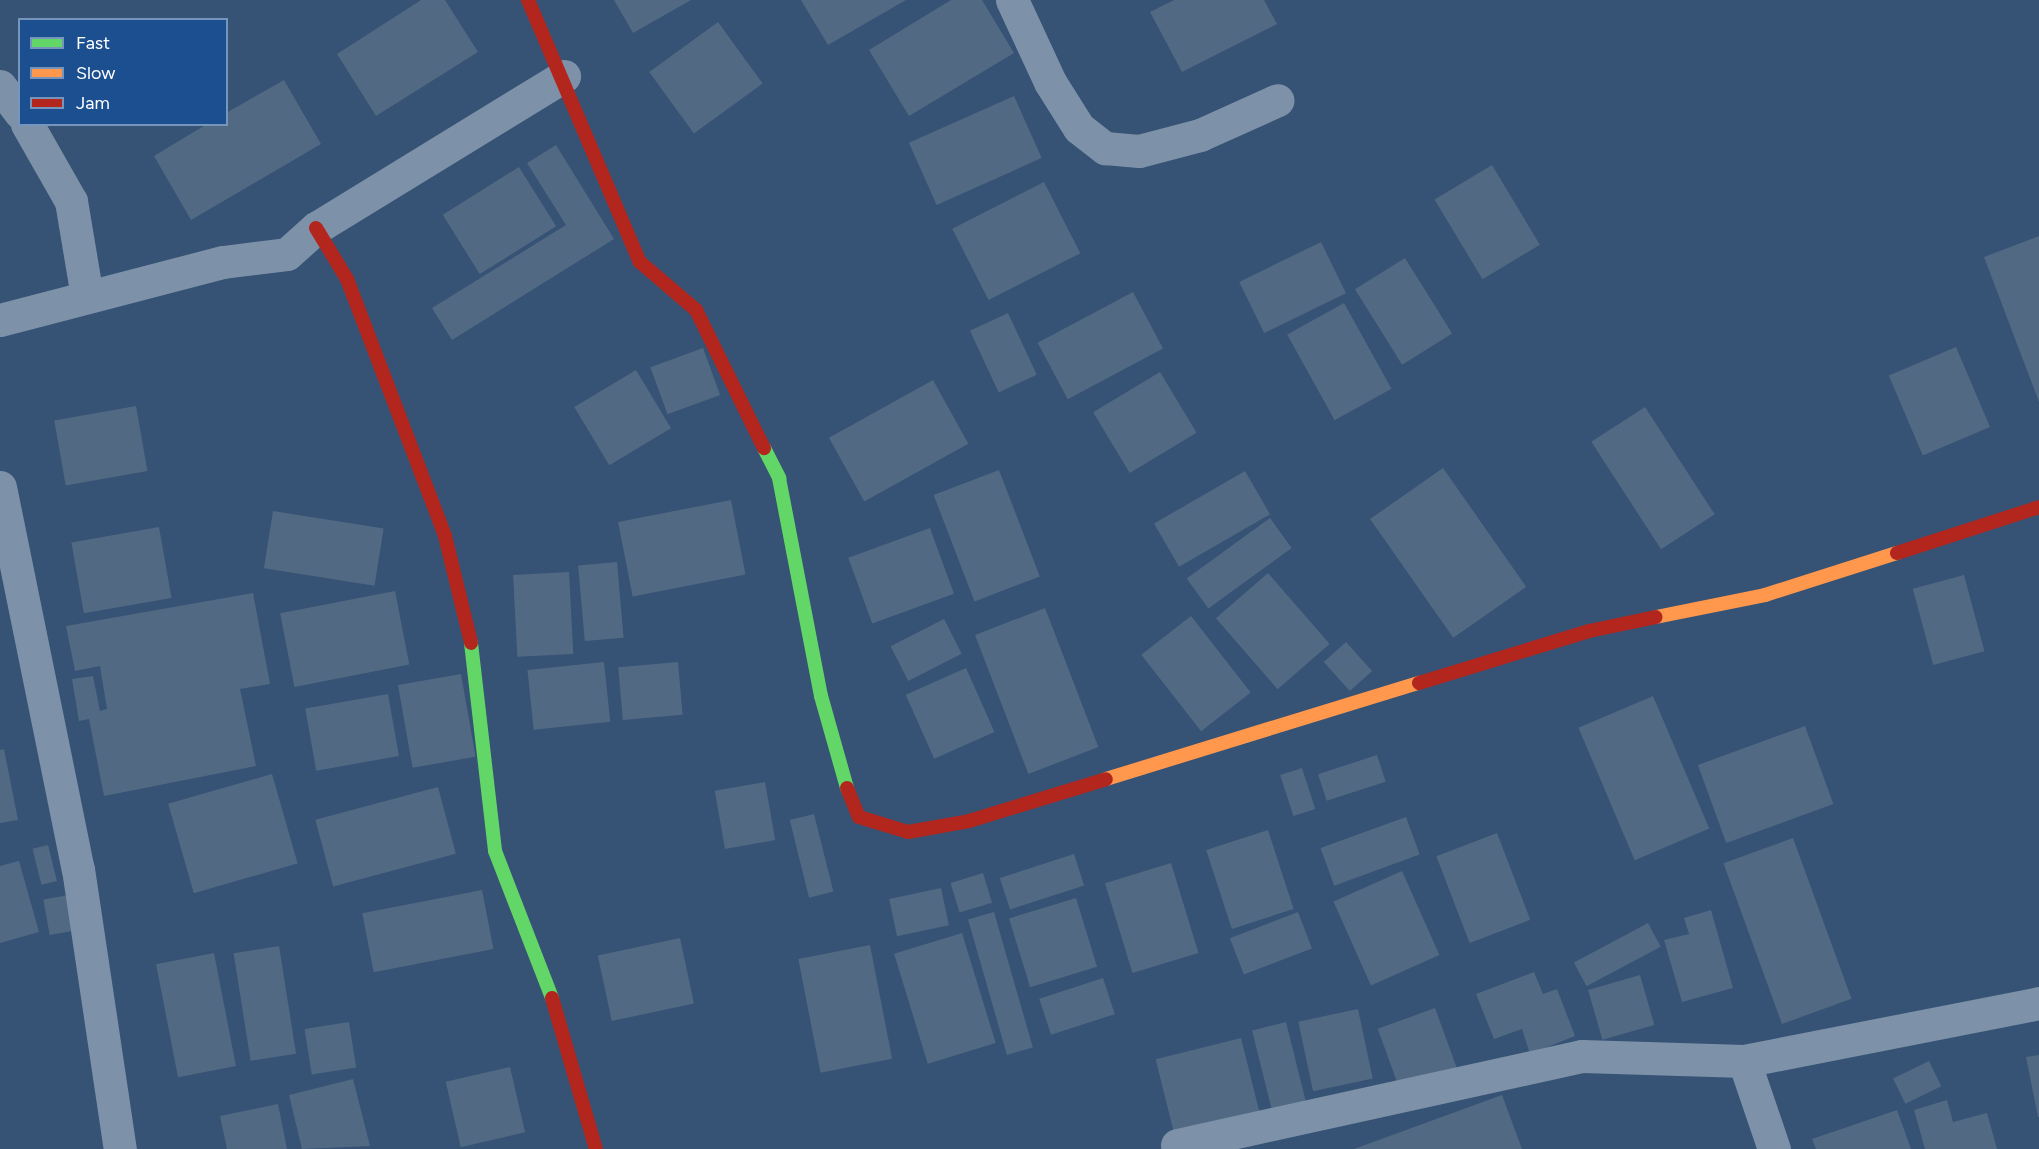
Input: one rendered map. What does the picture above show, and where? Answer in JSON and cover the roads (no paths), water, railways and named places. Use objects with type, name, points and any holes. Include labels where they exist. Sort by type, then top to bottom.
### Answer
[{"type":"street","points":[[528,0],[564,76],[640,262],[696,310],[779,478],[821,696],[848,793],[859,817],[874,825],[909,832],[969,821],[1589,631],[1765,595],[2039,507]]},
{"type":"street","points":[[1012,0],[1050,82],[1079,128],[1105,148],[1138,151],[1200,135],[1278,100]]},
{"type":"street","points":[[0,320],[223,262],[287,254],[316,228],[564,76]]},
{"type":"street","points":[[0,86],[18,110]]},
{"type":"street","points":[[28,126],[70,201],[87,297]]},
{"type":"street","points":[[316,228],[347,279],[445,536],[469,621],[495,851],[551,993],[596,1149]]},
{"type":"street","points":[[0,487],[78,869],[120,1149]]},
{"type":"street","points":[[1178,1145],[1582,1056],[1744,1061],[2039,1002]]},
{"type":"street","points":[[1744,1061],[1773,1149]]}]
